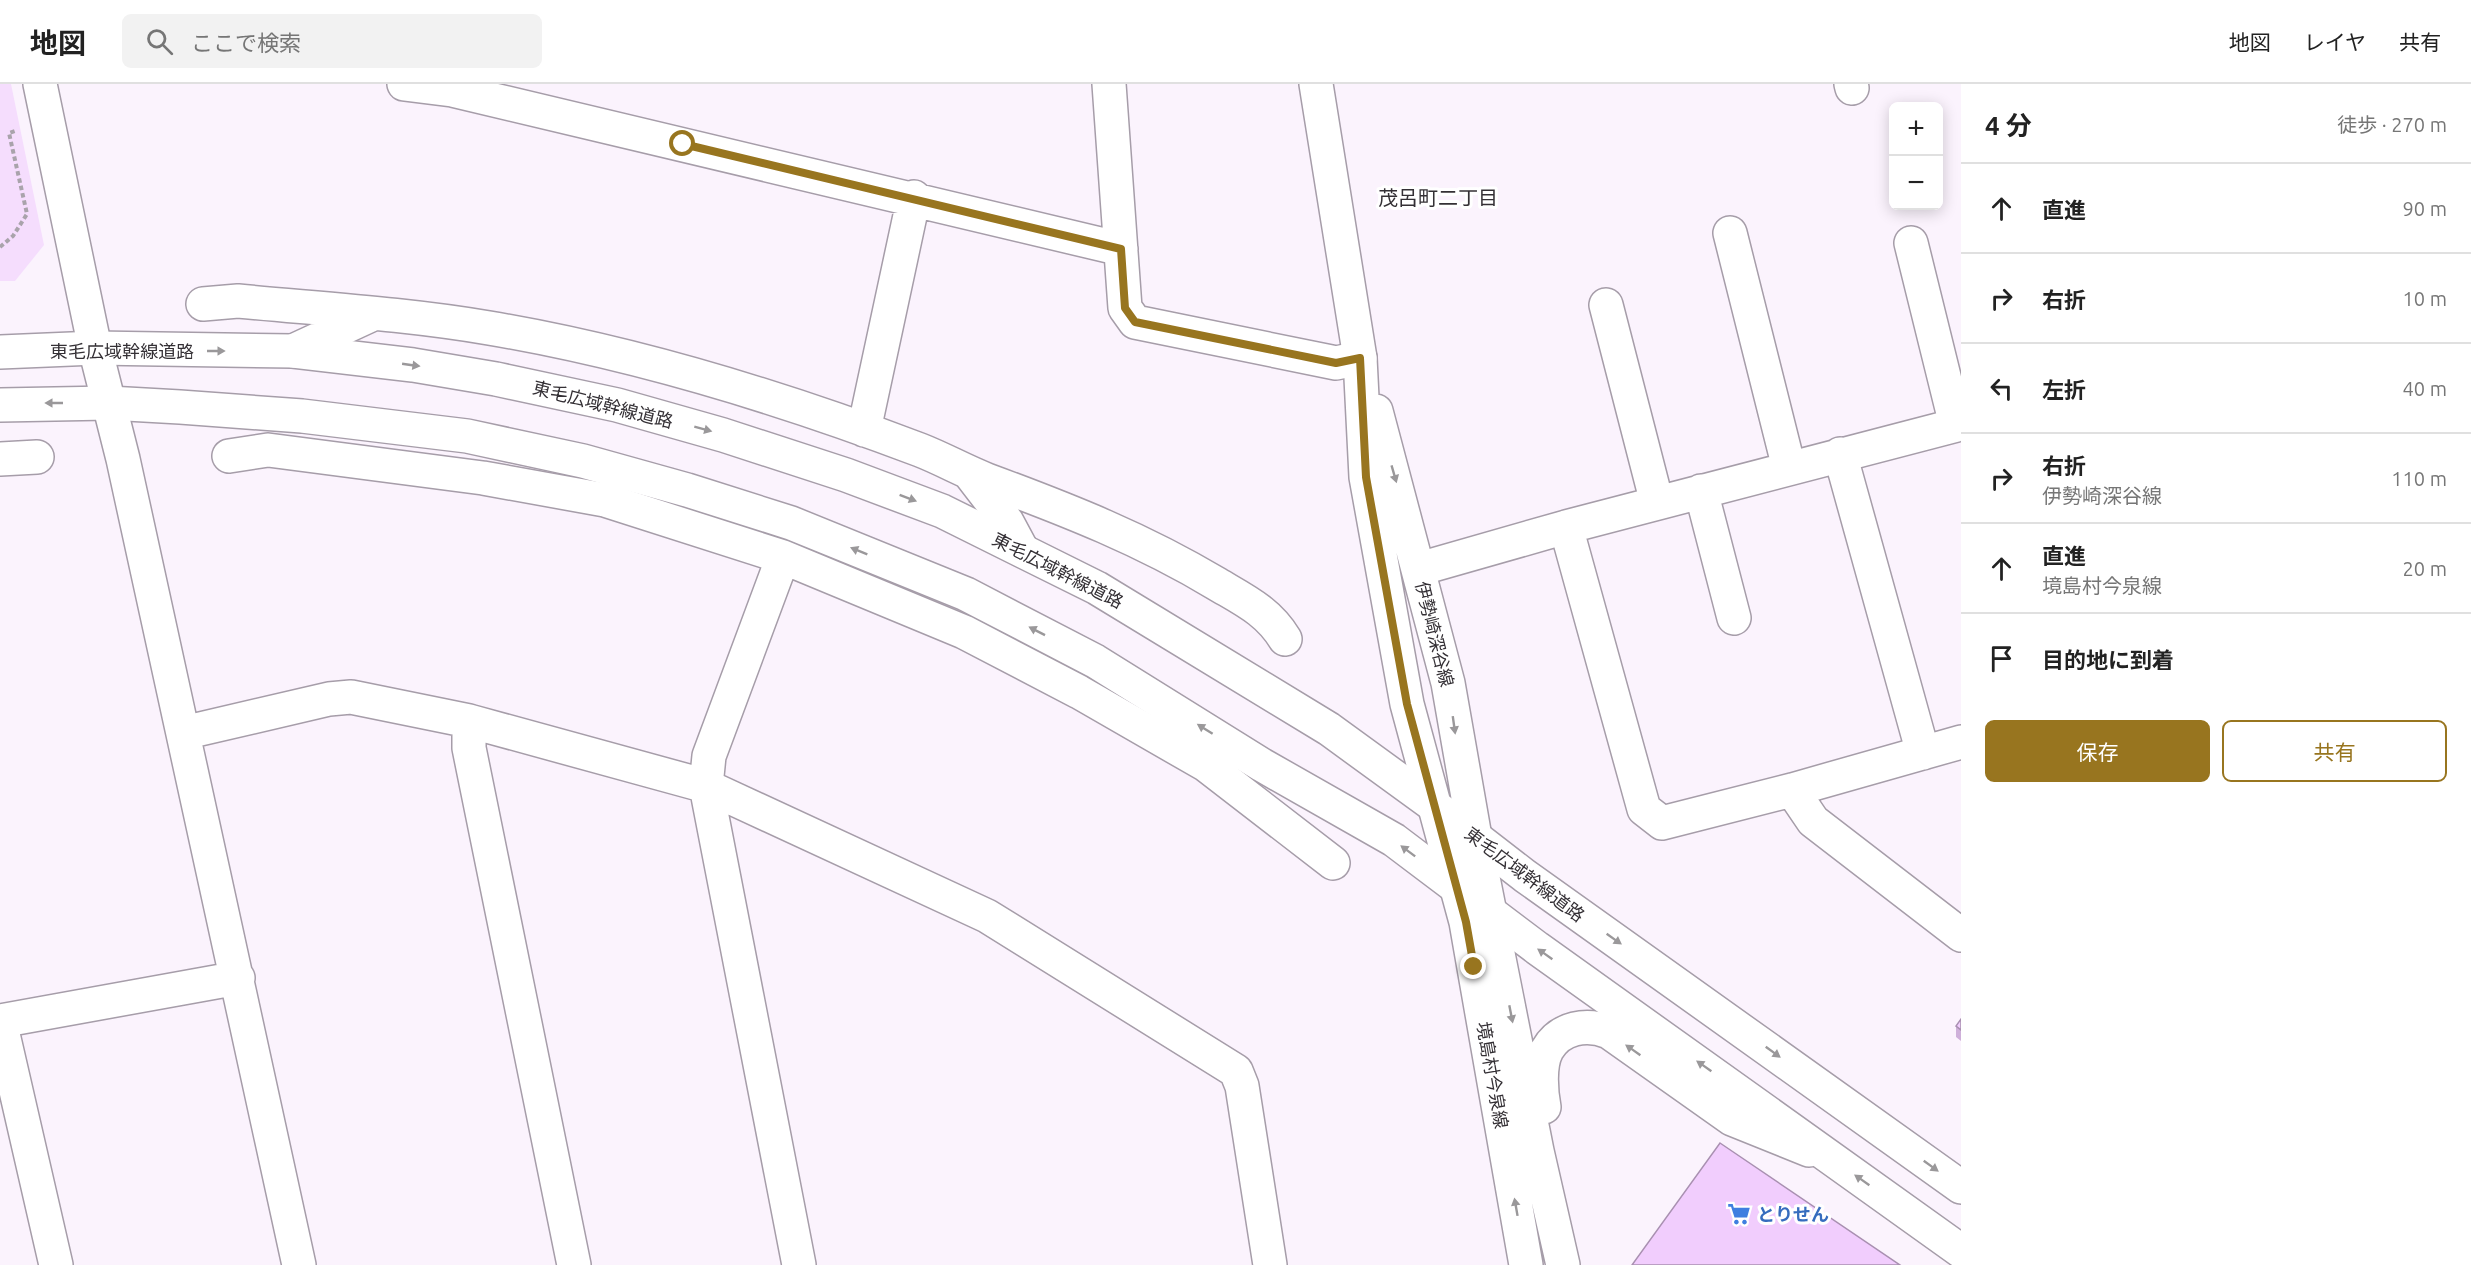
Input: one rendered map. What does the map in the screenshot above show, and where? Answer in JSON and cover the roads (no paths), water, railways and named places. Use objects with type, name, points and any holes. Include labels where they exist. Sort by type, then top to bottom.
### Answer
[{"type":"main road","points":[[40,84],[95,348],[238,978],[299,1265]]},
{"type":"main road","points":[[404,84],[452,87],[914,197],[1121,249]]},
{"type":"main road","points":[[1109,84],[1125,308],[1135,322],[1336,363],[1360,358]]},
{"type":"main road","name":"伊勢崎深谷線","points":[[1316,84],[1360,358],[1366,477],[1407,704],[1455,886]]},
{"type":"main road","points":[[864,430],[914,197]]},
{"type":"main road","points":[[1730,233],[1789,468]]},
{"type":"main road","points":[[1419,569],[1566,527],[1958,425],[1911,243]]},
{"type":"main road","points":[[203,304],[238,301],[489,328],[629,358],[864,430],[924,452],[969,473],[1087,517],[1151,546],[1255,607],[1274,621],[1286,639]]},
{"type":"main road","points":[[1606,305],[1657,503]]},
{"type":"main road","points":[[293,351],[374,314]]},
{"type":"main road","name":"東毛広域幹線道路","points":[[0,352],[95,348],[293,351],[437,369],[617,405],[723,435],[846,475],[942,511],[1097,588],[1230,666],[1329,729],[1525,876],[1961,1187]]},
{"type":"main road","name":"伊勢崎深谷線","points":[[1360,358],[1419,569],[1448,683],[1475,837],[1492,915]]},
{"type":"main road","points":[[0,405],[109,403],[302,416],[467,436],[583,461],[687,490],[791,523],[966,594],[1095,661],[1263,765],[1394,840],[1492,915],[1961,1251]]},
{"type":"main road","points":[[229,456],[268,450],[483,478],[605,500],[783,557],[964,632],[1079,692],[1206,765],[1333,863]]},
{"type":"main road","points":[[1840,454],[1923,753]]},
{"type":"main road","points":[[0,459],[37,457]]},
{"type":"main road","points":[[583,461],[605,500]]},
{"type":"main road","points":[[969,473],[1007,522],[1022,550]]},
{"type":"main road","points":[[1701,491],[1734,618]]},
{"type":"main road","points":[[1566,527],[1644,808],[1662,823],[1792,790],[1961,742]]},
{"type":"main road","points":[[783,557],[709,756],[706,786],[799,1265]]},
{"type":"main road","points":[[183,732],[329,699],[351,697],[469,721],[706,786],[987,916],[1236,1071],[1242,1086],[1270,1265]]},
{"type":"main road","points":[[469,721],[469,748],[574,1265]]},
{"type":"main road","points":[[1206,765],[1263,765]]},
{"type":"main road","points":[[1792,790],[1814,821],[1961,935]]},
{"type":"main road","name":"境島村今泉線","points":[[1455,886],[1470,945],[1526,1265]]},
{"type":"main road","name":"境島村今泉線","points":[[1492,915],[1537,1150],[1562,1253]]},
{"type":"main road","points":[[56,1265],[8,1088],[0,1021],[238,978]]},
{"type":"main road","points":[[1562,1253],[1543,1101],[1542,1070],[1547,1050],[1566,1032],[1579,1027],[1597,1027],[1609,1032],[1732,1119],[1831,1158]]},
{"type":"place","name":"とりせん","points":[[1739,1214]]},
{"type":"district","name":"茂呂町二丁目","points":[[1438,197]]}]
